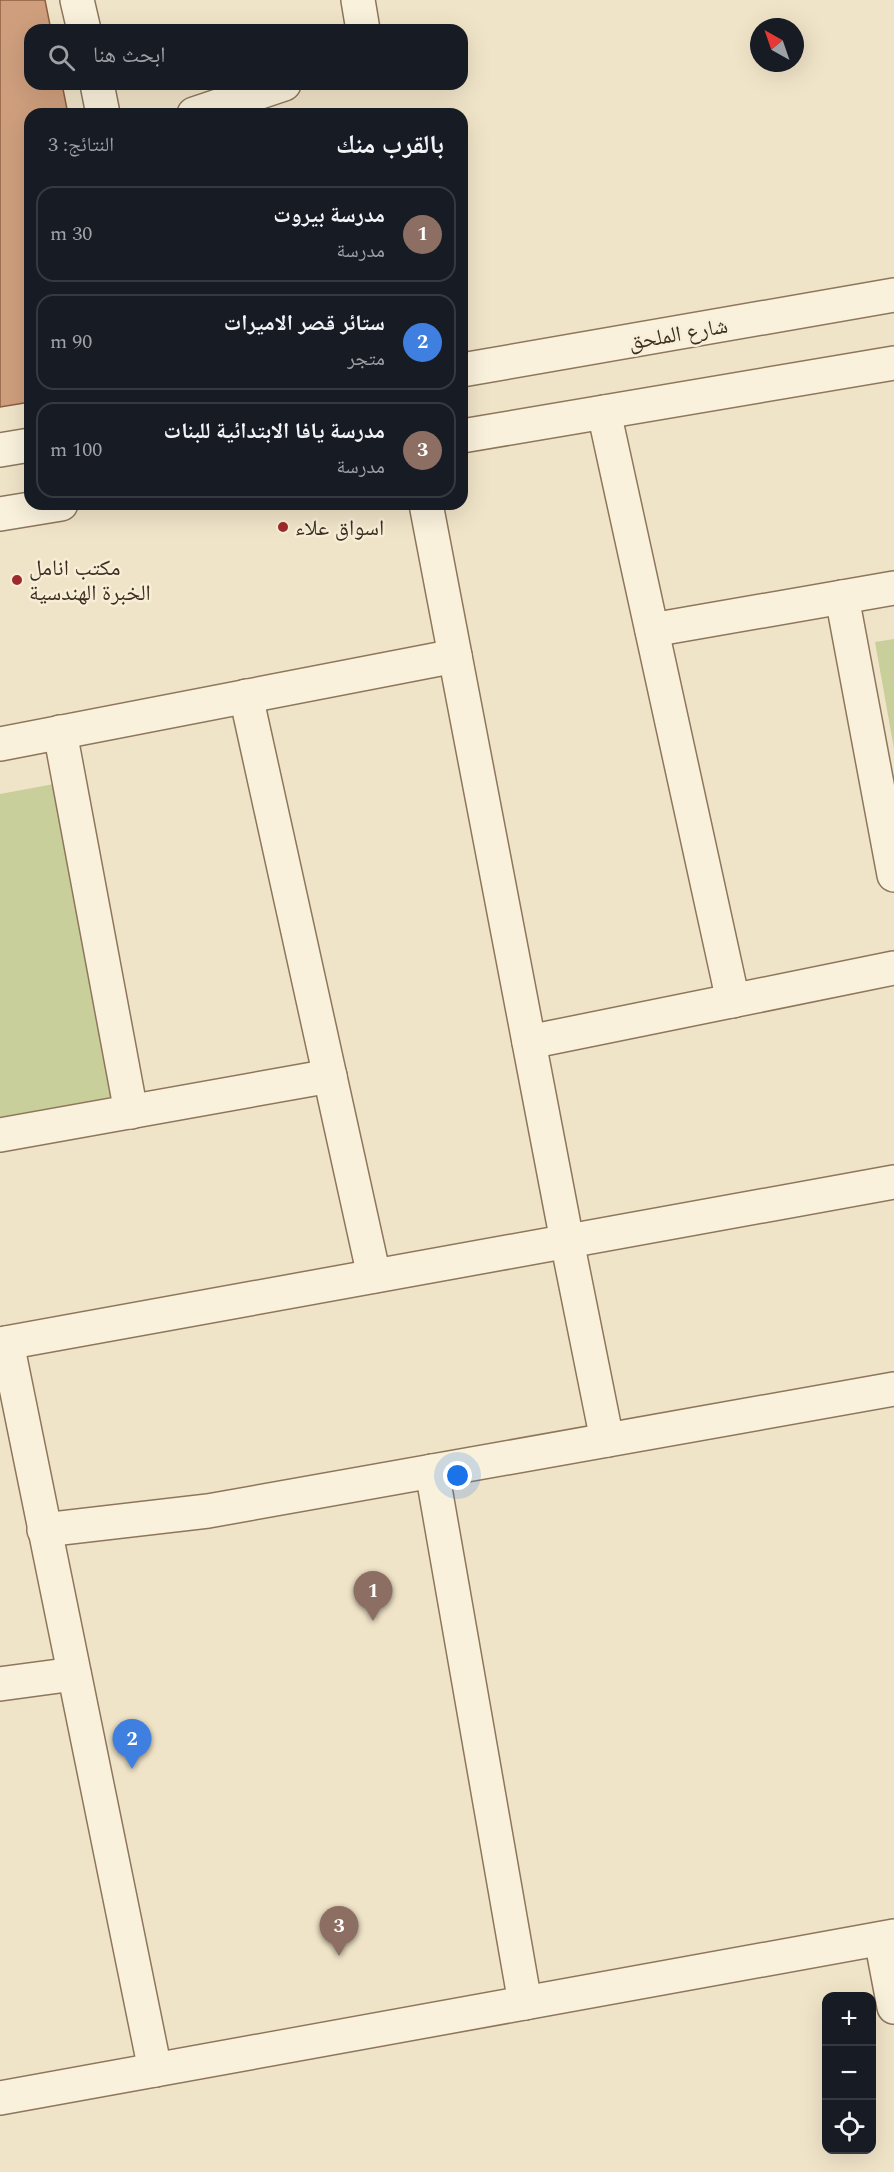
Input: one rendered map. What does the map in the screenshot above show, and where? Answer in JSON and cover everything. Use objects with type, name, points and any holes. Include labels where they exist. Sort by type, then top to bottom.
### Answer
[{"type":"street","points":[[78,0],[83,24]]},
{"type":"street","points":[[358,0],[362,24]]},
{"type":"street","points":[[98,90],[103,108]]},
{"type":"street","points":[[212,108],[266,90]]},
{"type":"street","name":"شارع الملحق","points":[[468,369],[894,295]]},
{"type":"street","points":[[468,435],[894,363]]},
{"type":"street","points":[[604,412],[733,1001]]},
{"type":"street","points":[[0,450],[24,446]]},
{"type":"street","points":[[0,514],[24,510]]},
{"type":"street","points":[[427,510],[567,1241],[608,1440]]},
{"type":"street","points":[[652,630],[894,588]]},
{"type":"street","points":[[842,597],[894,875]]},
{"type":"street","points":[[0,744],[455,656]]},
{"type":"street","points":[[246,696],[374,1276]]},
{"type":"street","points":[[60,732],[130,1112]]},
{"type":"street","points":[[529,1042],[894,968]]},
{"type":"street","points":[[0,1135],[330,1076]]},
{"type":"street","points":[[155,2070],[44,1530],[3,1344],[894,1182]]},
{"type":"street","points":[[44,1530],[208,1511],[894,1389]]},
{"type":"street","points":[[432,1472],[525,2003]]},
{"type":"street","points":[[0,1684],[74,1674]]},
{"type":"street","points":[[0,2098],[888,1937],[894,2007]]},
{"type":"green space","points":[[894,639],[894,749],[875,642]]},
{"type":"green space","points":[[54,784],[111,1099],[0,1120],[0,794]]},
{"type":"building","points":[[0,0],[45,0],[50,24],[24,24],[24,90],[63,90],[67,108],[24,108],[24,403],[0,407]]},
{"type":"place","name":"اسواق علاء","points":[[283,527]]},
{"type":"place","name":"مكتب انامل الخبرة الهندسية","points":[[17,580]]},
{"type":"place","name":"مدرسة بيروت","points":[[373,1621]]},
{"type":"place","name":"ستائر قصر الاميرات","points":[[132,1769]]},
{"type":"place","name":"مدرسة يافا الابتدائية للبنات","points":[[339,1956]]}]
